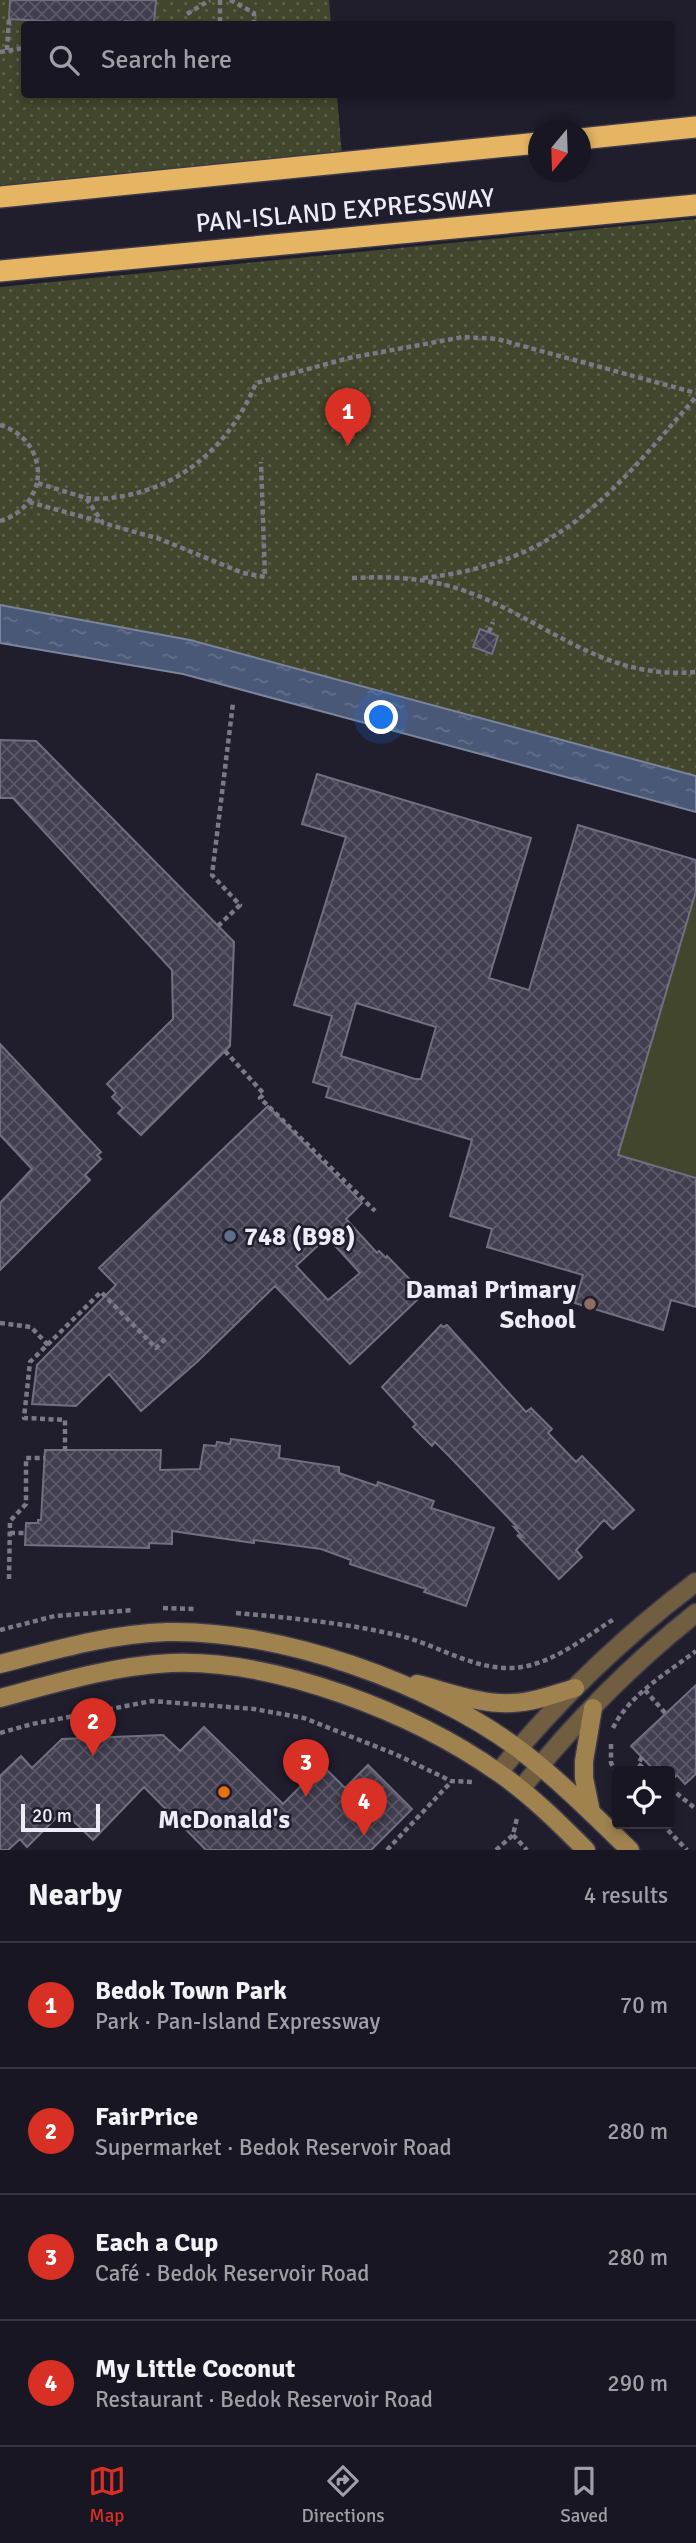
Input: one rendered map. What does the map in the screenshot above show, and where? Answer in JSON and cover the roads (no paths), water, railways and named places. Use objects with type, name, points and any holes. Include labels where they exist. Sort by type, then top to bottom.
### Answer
[{"type":"highway","points":[[591,138],[696,127]]},
{"type":"highway","name":"PAN-ISLAND EXPRESSWAY","points":[[0,197],[528,144]]},
{"type":"highway","name":"PAN-ISLAND EXPRESSWAY","points":[[0,271],[696,205]]},
{"type":"main road","points":[[0,1664],[76,1644],[121,1636],[198,1633],[268,1643],[372,1673],[487,1700],[511,1703],[538,1699],[575,1688]]},
{"type":"main road","points":[[0,1698],[84,1676],[130,1667],[173,1663],[249,1670],[300,1681],[358,1700],[445,1740],[499,1772],[521,1789],[586,1850]]},
{"type":"main road","points":[[372,1673],[456,1711],[518,1749],[540,1766],[630,1850]]},
{"type":"main road","points":[[591,1812],[584,1778],[584,1761],[593,1708]]},
{"type":"street","points":[[499,1772],[575,1688],[645,1622],[696,1582]]},
{"type":"street","points":[[521,1789],[593,1708],[662,1641],[696,1613]]},
{"type":"water","points":[[0,605],[190,640],[696,776],[696,812],[183,674],[0,643]]},
{"type":"place","name":"Bedok Town Park","points":[[348,446]]},
{"type":"place","name":"748 (B98)","points":[[230,1236]]},
{"type":"place","name":"Damai Primary School","points":[[590,1304]]},
{"type":"place","name":"FairPrice","points":[[93,1756]]},
{"type":"place","name":"McDonald's","points":[[224,1792]]},
{"type":"place","name":"Each a Cup","points":[[306,1797]]},
{"type":"place","name":"My Little Coconut","points":[[364,1836]]}]
